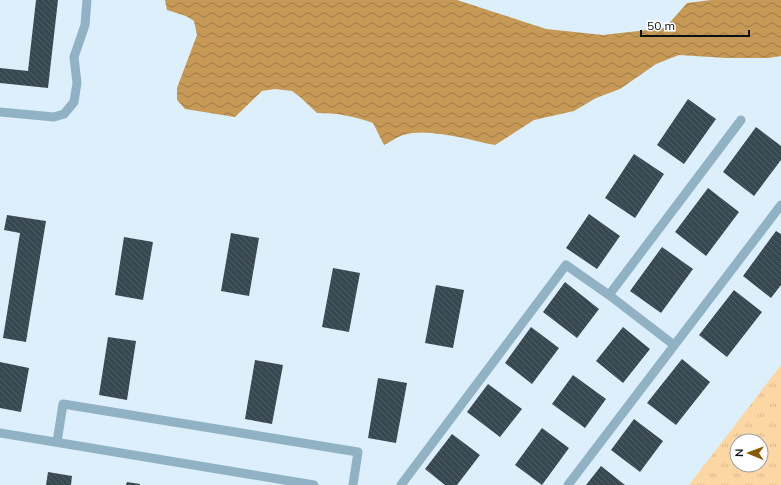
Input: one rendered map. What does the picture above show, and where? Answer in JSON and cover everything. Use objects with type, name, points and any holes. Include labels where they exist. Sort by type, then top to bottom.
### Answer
[{"type":"lane","points":[[0,112],[54,117],[64,114],[74,102],[77,83],[74,57],[85,25],[87,0]]},
{"type":"lane","points":[[609,295],[740,120]]},
{"type":"lane","points":[[568,485],[781,205]]},
{"type":"lane","points":[[401,485],[566,265],[609,295],[674,345]]},
{"type":"lane","points":[[57,442],[63,404],[358,452],[353,485]]},
{"type":"lane","points":[[0,434],[57,442],[314,485]]},
{"type":"green space","points":[[781,365],[781,485],[689,485]]},
{"type":"water","points":[[165,0],[457,0],[546,29],[603,35],[665,28],[687,3],[711,0],[781,0],[781,56],[768,58],[726,58],[679,55],[656,64],[620,89],[596,98],[574,111],[534,120],[495,145],[449,135],[424,132],[403,135],[384,145],[373,123],[345,115],[317,113],[292,91],[275,89],[262,91],[235,117],[185,109],[177,100],[177,88],[197,35],[194,21],[186,16],[167,10]]},
{"type":"building","points":[[36,0],[58,0],[48,88],[0,83],[0,68],[28,71]]},
{"type":"building","points":[[688,99],[716,119],[684,164],[657,145]]},
{"type":"building","points":[[756,127],[781,146],[781,160],[754,196],[723,172]]},
{"type":"building","points":[[634,154],[664,174],[635,218],[605,198]]},
{"type":"building","points":[[708,188],[739,212],[706,256],[675,232]]},
{"type":"building","points":[[589,214],[620,236],[597,269],[566,248]]},
{"type":"building","points":[[7,215],[46,221],[26,342],[3,338],[20,233],[4,230]]},
{"type":"building","points":[[776,231],[781,234],[781,285],[771,298],[743,276]]},
{"type":"building","points":[[231,233],[259,238],[249,296],[221,291]]},
{"type":"building","points":[[124,237],[153,242],[143,300],[115,295]]},
{"type":"building","points":[[662,247],[693,269],[661,313],[630,291]]},
{"type":"building","points":[[333,268],[360,273],[349,332],[322,327]]},
{"type":"building","points":[[565,282],[599,309],[577,338],[543,312]]},
{"type":"building","points":[[436,285],[464,290],[453,348],[425,343]]},
{"type":"building","points":[[734,290],[762,312],[727,357],[699,335]]},
{"type":"building","points":[[531,327],[559,348],[532,384],[505,363]]},
{"type":"building","points":[[623,327],[650,349],[623,383],[596,361]]},
{"type":"building","points":[[108,337],[136,341],[127,400],[99,395]]},
{"type":"building","points":[[682,359],[710,382],[676,425],[647,403]]},
{"type":"building","points":[[255,360],[283,365],[272,424],[245,419]]},
{"type":"building","points":[[0,362],[29,368],[21,412],[0,408]]},
{"type":"building","points":[[573,375],[606,399],[585,428],[552,404]]},
{"type":"building","points":[[378,378],[407,383],[396,443],[368,438]]},
{"type":"building","points":[[488,384],[522,409],[500,437],[467,412]]},
{"type":"building","points":[[634,419],[663,441],[640,472],[611,450]]},
{"type":"building","points":[[542,428],[569,448],[542,485],[515,465]]},
{"type":"building","points":[[452,434],[480,455],[457,485],[445,485],[425,469]]},
{"type":"building","points":[[601,466],[625,485],[586,485]]},
{"type":"building","points":[[48,472],[72,476],[71,485],[46,485]]},
{"type":"building","points":[[127,482],[140,484],[140,485],[126,485]]}]
